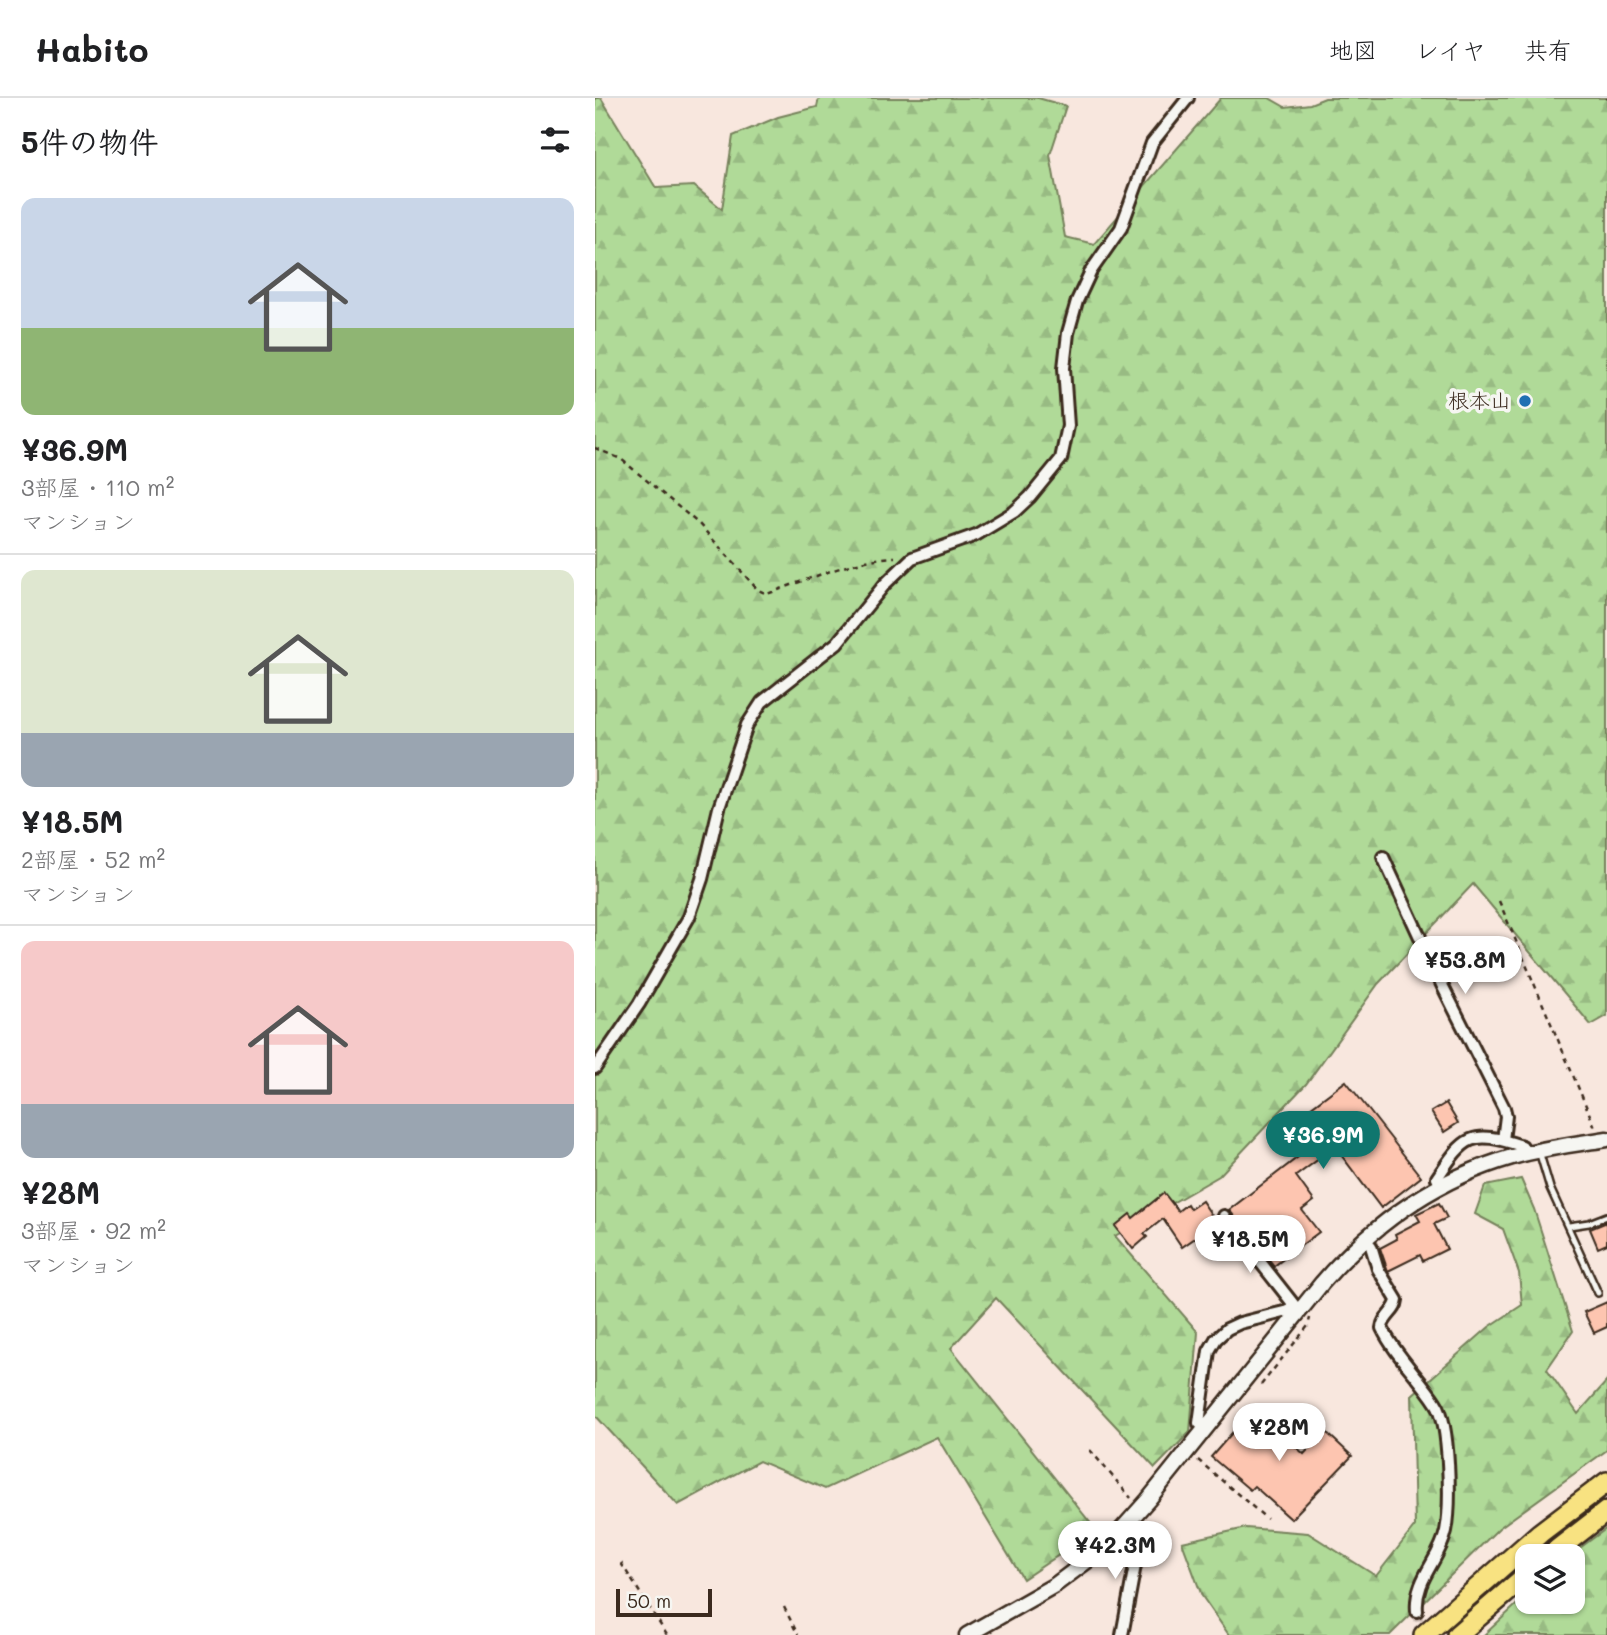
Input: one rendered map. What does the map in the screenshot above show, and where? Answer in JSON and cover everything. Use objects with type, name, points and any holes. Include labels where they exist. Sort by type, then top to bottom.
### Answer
[{"type":"highway","points":[[1424,1635],[1540,1533],[1607,1482]]},
{"type":"highway","points":[[1564,1544],[1607,1511]]},
{"type":"highway","points":[[1457,1635],[1515,1585]]},
{"type":"street","points":[[595,1068],[639,1004],[689,917],[702,879],[719,808],[747,725],[762,702],[837,643],[885,584],[912,558],[976,535],[1014,512],[1061,459],[1068,426],[1064,368],[1068,333],[1077,301],[1091,271],[1121,228],[1152,143],[1188,98]]},
{"type":"street","points":[[1383,857],[1443,987],[1504,1108],[1506,1116],[1503,1140]]},
{"type":"street","points":[[1441,1186],[1437,1178],[1462,1144],[1479,1137],[1522,1146],[1524,1154]]},
{"type":"street","points":[[967,1635],[1033,1599],[1075,1571],[1132,1520],[1296,1309],[1364,1238],[1408,1205],[1476,1169],[1524,1154],[1603,1139]]},
{"type":"street","points":[[1224,1216],[1296,1309]]},
{"type":"street","points":[[1364,1238],[1371,1246],[1378,1269],[1398,1300],[1382,1323],[1382,1328],[1437,1403],[1444,1420],[1447,1524],[1441,1546],[1420,1583],[1417,1611]]},
{"type":"street","points":[[1205,1429],[1199,1423],[1209,1351],[1216,1339],[1227,1329],[1240,1323],[1296,1309]]},
{"type":"street","points":[[1122,1635],[1141,1533],[1132,1520]]},
{"type":"lane","points":[[1539,1151],[1550,1188],[1598,1293]]},
{"type":"lane","points":[[1569,1226],[1589,1223],[1607,1216]]},
{"type":"path","points":[[595,448],[621,459],[699,524],[758,590],[767,594],[882,557],[912,558]]},
{"type":"path","points":[[1499,901],[1597,1132],[1603,1139]]},
{"type":"path","points":[[1090,1450],[1120,1487],[1142,1508]]},
{"type":"path","points":[[1187,1451],[1267,1519]]},
{"type":"path","points":[[621,1563],[667,1635]]},
{"type":"path","points":[[784,1606],[798,1635]]},
{"type":"green space","points":[[595,98],[601,98],[656,188],[694,186],[722,209],[733,136],[778,117],[817,107],[819,98],[1038,98],[1066,106],[1050,155],[1065,237],[1094,244],[1221,98],[1269,98],[1285,107],[1310,104],[1325,98],[1607,98],[1607,1016],[1591,1025],[1473,884],[1378,984],[1306,1084],[1219,1176],[1115,1236],[1198,1332],[1190,1432],[1155,1468],[996,1298],[951,1348],[1096,1530],[1023,1579],[937,1437],[825,1489],[759,1461],[678,1505],[595,1415]]},
{"type":"green space","points":[[1521,1179],[1534,1209],[1573,1331],[1547,1369],[1578,1414],[1607,1381],[1607,1450],[1499,1528],[1390,1635],[1229,1635],[1202,1596],[1182,1542],[1246,1528],[1308,1533],[1376,1576],[1415,1526],[1412,1395],[1489,1327],[1522,1305],[1519,1273],[1503,1229],[1475,1214],[1485,1186]]},
{"type":"green space","points":[[1607,1528],[1607,1635],[1484,1635],[1515,1606],[1515,1614],[1585,1614],[1585,1544]]},
{"type":"building","points":[[1346,1081],[1421,1177],[1381,1208],[1335,1147],[1296,1176],[1314,1201],[1302,1210],[1319,1232],[1274,1266],[1229,1210],[1298,1157],[1278,1132]]},
{"type":"building","points":[[1446,1103],[1458,1123],[1444,1132],[1431,1112]]},
{"type":"building","points":[[1164,1193],[1178,1211],[1187,1204],[1190,1209],[1202,1201],[1217,1223],[1182,1247],[1163,1219],[1144,1234],[1147,1237],[1133,1249],[1115,1226],[1130,1214],[1133,1218]]},
{"type":"building","points":[[1439,1203],[1447,1218],[1434,1224],[1447,1249],[1423,1261],[1420,1255],[1388,1271],[1380,1248],[1397,1239],[1395,1234],[1420,1221],[1416,1214]]},
{"type":"building","points":[[1607,1222],[1607,1244],[1598,1248],[1590,1229]]},
{"type":"building","points":[[1607,1302],[1607,1327],[1594,1333],[1584,1312]]},
{"type":"building","points":[[1253,1409],[1304,1454],[1325,1431],[1352,1456],[1291,1519],[1254,1486],[1250,1490],[1211,1457]]},
{"type":"tunnel","points":[[1417,1611],[1420,1635]]},
{"type":"place","name":"根本山","points":[[1525,401]]}]
